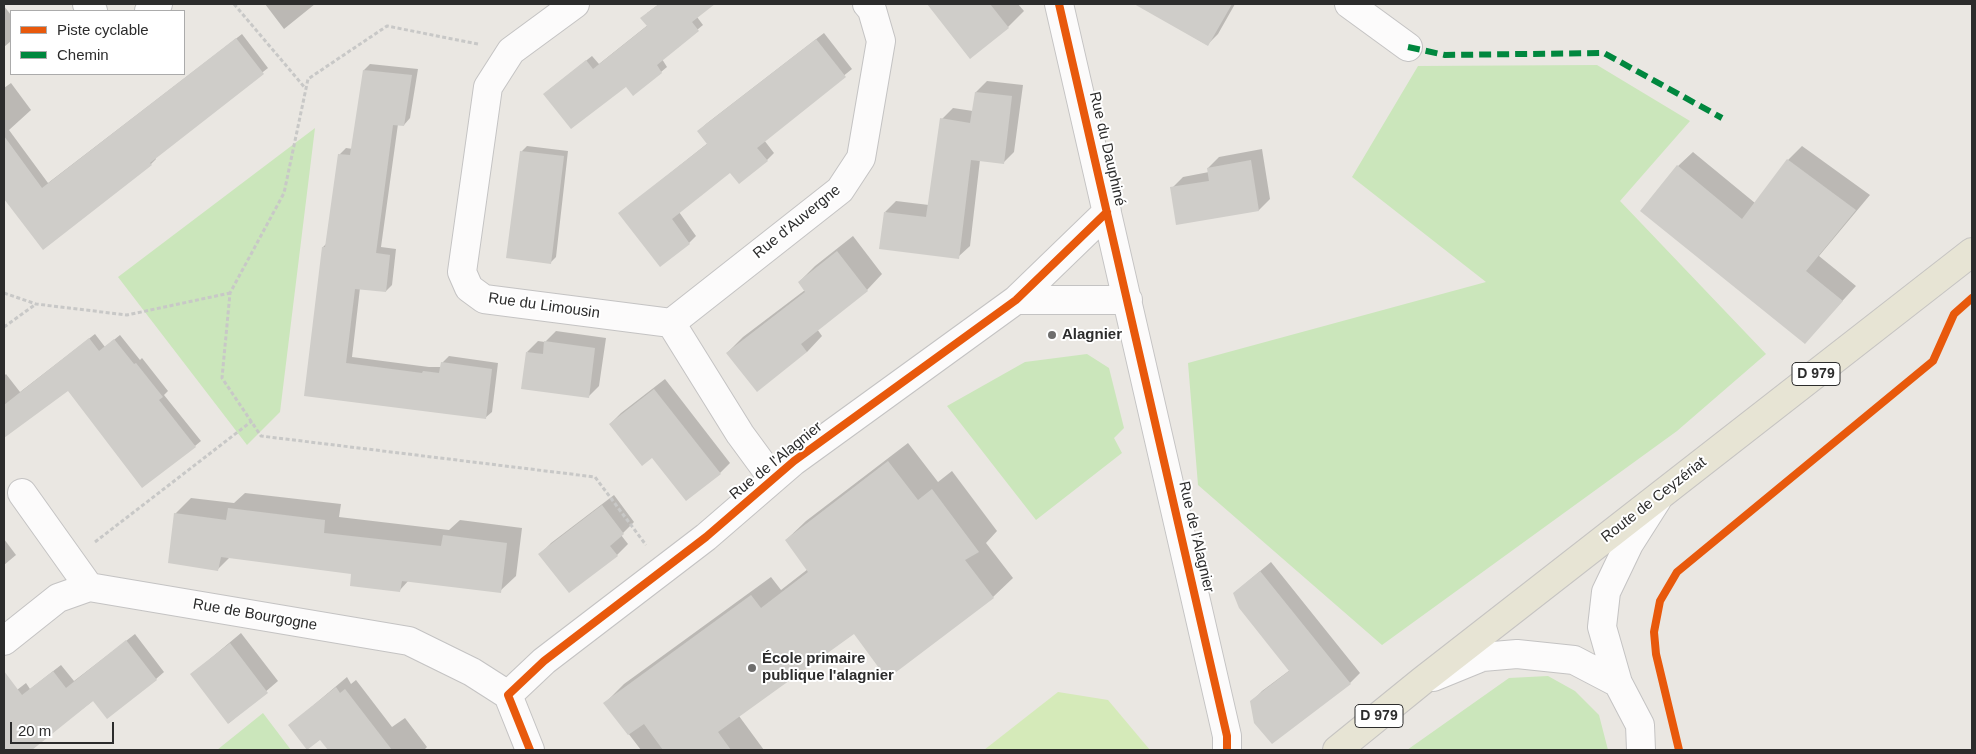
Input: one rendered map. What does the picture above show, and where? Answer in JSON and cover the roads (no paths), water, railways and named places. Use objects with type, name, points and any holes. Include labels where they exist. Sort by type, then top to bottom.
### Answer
[{"type":"main road","name":"Route de Ceyzériat","points":[[1337,750],[1422,681],[1972,252]]},
{"type":"street","name":"Rue du Limousin","points":[[574,4],[511,51],[488,87],[462,272],[470,288],[484,299],[671,323]]},
{"type":"street","name":"Rue d'Auvergne","points":[[671,323],[840,190],[861,158],[881,41],[872,10],[867,4]]},
{"type":"street","name":"Rue du Dauphiné","points":[[1059,4],[1128,300]]},
{"type":"street","points":[[1349,4],[1408,47]]},
{"type":"street","name":"Rue de l'Alagnier","points":[[508,696],[544,662],[706,537],[802,456],[1016,300],[1107,212]]},
{"type":"street","points":[[1016,300],[1128,300]]},
{"type":"street","name":"Rue de l'Alagnier","points":[[1128,300],[1234,745]]},
{"type":"street","points":[[671,323],[740,434],[774,479]]},
{"type":"street","points":[[22,493],[89,587]]},
{"type":"street","points":[[1641,750],[1640,725],[1618,683],[1602,627],[1606,592],[1629,544],[1659,496]]},
{"type":"street","name":"Rue de Bourgogne","points":[[4,641],[58,598],[89,587],[409,640],[472,672],[508,696]]},
{"type":"street","points":[[1422,681],[1482,657],[1517,654],[1574,660],[1618,683]]},
{"type":"street","points":[[508,696],[530,750]]},
{"type":"place","name":"Alagnier","points":[[1052,335]]},
{"type":"place","name":"École primaire publique l'alagnier","points":[[752,668]]}]
